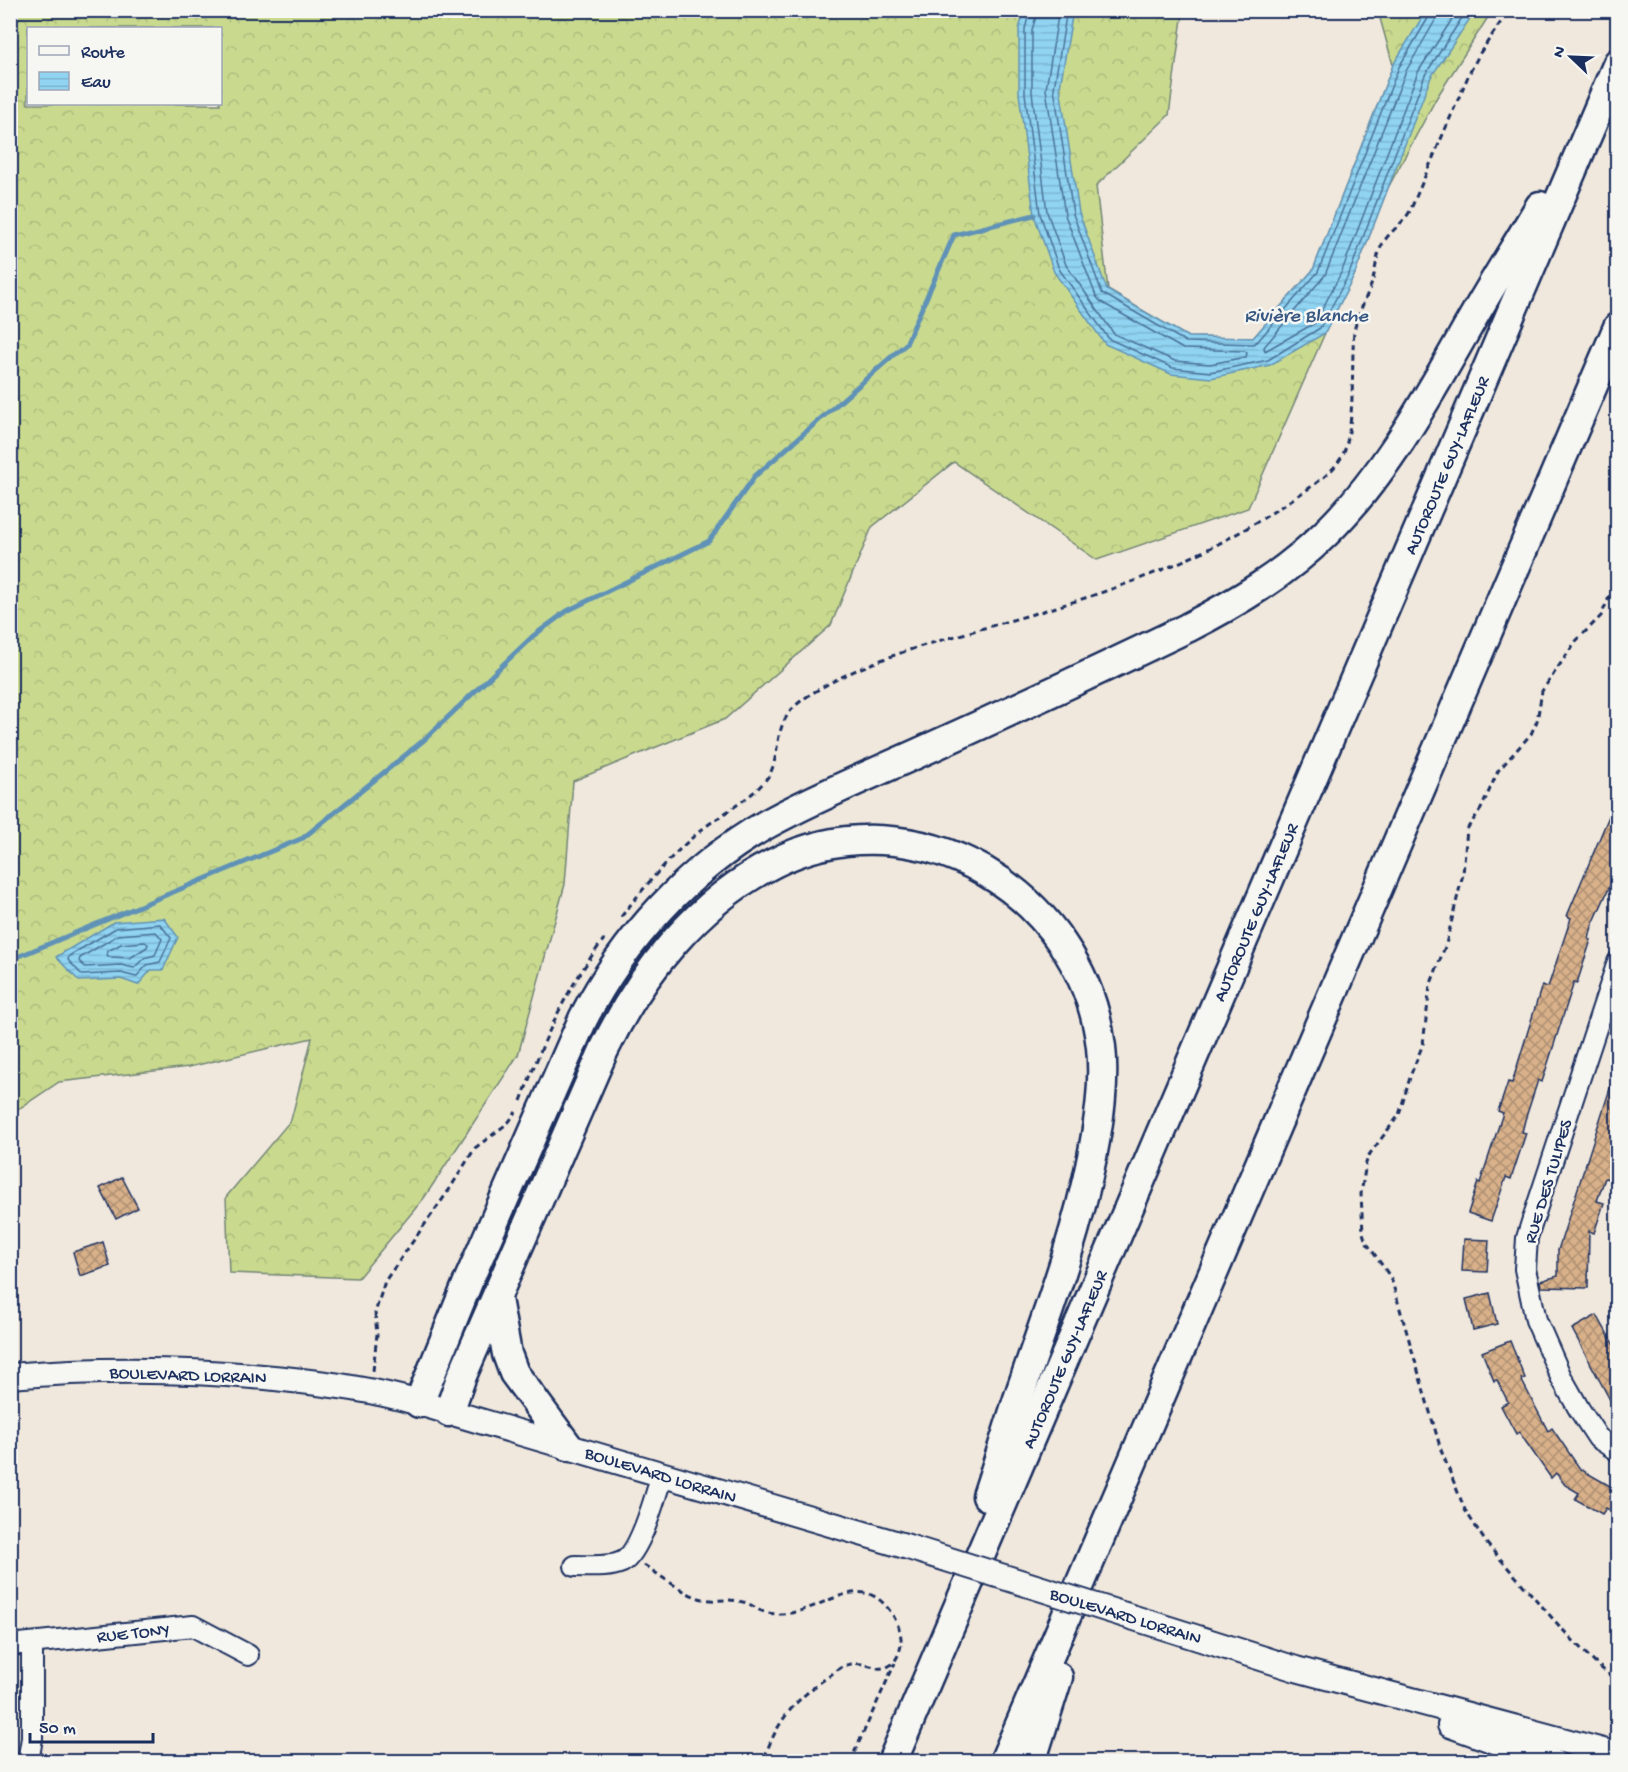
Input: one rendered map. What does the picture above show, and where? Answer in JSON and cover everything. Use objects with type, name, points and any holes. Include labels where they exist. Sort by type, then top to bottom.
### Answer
[{"type":"highway","name":"AUTOROUTE GUY-LAFLEUR","points":[[892,1761],[1617,63]]},
{"type":"highway","points":[[419,1402],[470,1276],[583,1019],[618,961],[663,906],[710,863],[765,825],[827,794],[1187,628],[1236,603],[1295,561],[1327,532],[1354,502],[1403,437],[1484,298],[1592,123]]},
{"type":"highway","points":[[1004,1761],[1617,327]]},
{"type":"highway","points":[[448,1412],[599,1060],[626,1008],[647,977],[676,941],[706,910],[733,889],[768,867],[804,851],[842,843],[880,841],[910,844],[956,858],[985,871],[1023,898],[1047,921],[1072,959],[1085,985],[1095,1015],[1101,1047],[1100,1111],[1085,1189],[1065,1265],[1019,1396],[937,1657]]},
{"type":"highway","points":[[497,1299],[507,1354],[514,1373],[568,1446]]},
{"type":"highway","points":[[1032,1761],[1102,1532]]},
{"type":"main road","name":"BOULEVARD LORRAIN","points":[[10,1376],[98,1371],[204,1372],[290,1380],[369,1391],[419,1402],[905,1546],[1296,1669],[1553,1761]]},
{"type":"main road","name":"BOULEVARD LORRAIN","points":[[1296,1669],[1617,1755]]},
{"type":"street","name":"RUE DES TULIPES","points":[[1617,963],[1527,1238],[1525,1269],[1536,1320],[1561,1377],[1598,1438],[1617,1451]]},
{"type":"street","points":[[575,1566],[616,1564],[629,1556],[646,1523],[662,1474]]},
{"type":"street","name":"RUE TONY","points":[[10,1645],[193,1626],[248,1654]]},
{"type":"street","points":[[28,1761],[32,1738],[32,1643]]},
{"type":"path","points":[[617,922],[646,885],[675,854],[768,776],[772,770],[783,722],[795,705],[804,699],[846,675],[898,652],[1130,584],[1176,566],[1252,526],[1326,474],[1341,458],[1348,439],[1354,332],[1381,247],[1389,234],[1407,217],[1469,74],[1480,53],[1509,10]]},
{"type":"path","points":[[1617,576],[1601,616],[1576,641],[1542,691],[1538,721],[1532,734],[1498,771],[1481,810],[1467,829],[1463,874],[1446,944],[1430,986],[1423,1044],[1411,1074],[1399,1116],[1369,1155],[1361,1202],[1363,1233],[1366,1242],[1391,1278],[1441,1450],[1465,1510],[1487,1544],[1562,1629],[1617,1682]]},
{"type":"path","points":[[369,1391],[376,1349],[375,1313],[385,1281],[449,1190],[475,1148],[513,1118],[565,997],[605,938]]},
{"type":"path","points":[[629,1556],[700,1599],[730,1599],[776,1614],[794,1613],[834,1598],[863,1593],[872,1595],[888,1608],[900,1632],[901,1644],[891,1674],[850,1761]]},
{"type":"path","points":[[763,1761],[787,1712],[811,1688],[844,1666],[853,1663],[885,1668],[895,1661]]},
{"type":"green space","points":[[11,11],[1183,11],[1169,115],[1096,186],[1108,290],[1188,337],[1253,338],[1313,270],[1393,65],[1378,11],[1492,11],[1437,97],[1388,188],[1354,276],[1325,333],[1248,508],[1097,560],[954,462],[872,527],[831,625],[725,719],[573,781],[565,884],[518,1055],[424,1198],[358,1278],[229,1273],[226,1197],[291,1120],[312,1038],[189,1067],[59,1082],[11,1114]]},
{"type":"water","name":"Rivière Blanche","points":[[1025,11],[1073,11],[1060,87],[1079,213],[1107,290],[1188,337],[1253,338],[1313,270],[1393,65],[1426,11],[1475,11],[1431,77],[1354,276],[1325,333],[1270,365],[1211,378],[1171,374],[1105,344],[1054,272],[1034,215],[1019,93],[1019,28]]},
{"type":"water","points":[[164,918],[178,937],[163,970],[151,970],[138,985],[121,979],[79,981],[56,957],[114,922]]},
{"type":"building","points":[[1617,797],[1617,876],[1592,926],[1589,939],[1591,940],[1577,983],[1574,982],[1542,1082],[1538,1080],[1525,1120],[1522,1132],[1526,1133],[1511,1179],[1506,1177],[1491,1221],[1468,1213],[1503,1113],[1498,1111],[1508,1082],[1512,1083],[1542,985],[1548,987],[1571,918],[1567,916]]},
{"type":"building","points":[[1615,1073],[1617,1073],[1617,1142],[1612,1161],[1617,1163],[1617,1167],[1613,1180],[1605,1178],[1597,1201],[1604,1203],[1594,1233],[1589,1231],[1588,1288],[1541,1287],[1540,1281],[1558,1276],[1558,1250]]},
{"type":"building","points":[[122,1177],[138,1208],[116,1219],[100,1188]]},
{"type":"building","points":[[1464,1239],[1489,1240],[1487,1272],[1462,1271]]},
{"type":"building","points":[[103,1242],[110,1266],[80,1276],[73,1252]]},
{"type":"building","points":[[1490,1293],[1497,1324],[1473,1330],[1466,1299]]},
{"type":"building","points":[[1597,1315],[1617,1351],[1617,1413],[1572,1329]]},
{"type":"building","points":[[1510,1341],[1525,1378],[1521,1379],[1548,1431],[1552,1428],[1580,1469],[1617,1490],[1617,1504],[1613,1512],[1606,1508],[1602,1514],[1575,1499],[1579,1493],[1565,1485],[1556,1473],[1551,1478],[1519,1432],[1516,1434],[1501,1406],[1508,1402],[1497,1380],[1494,1381],[1482,1352]]},
{"type":"waterway","points":[[10,960],[303,838],[424,740],[533,636],[567,611],[709,541],[755,476],[906,344],[954,235],[1034,215]]}]
